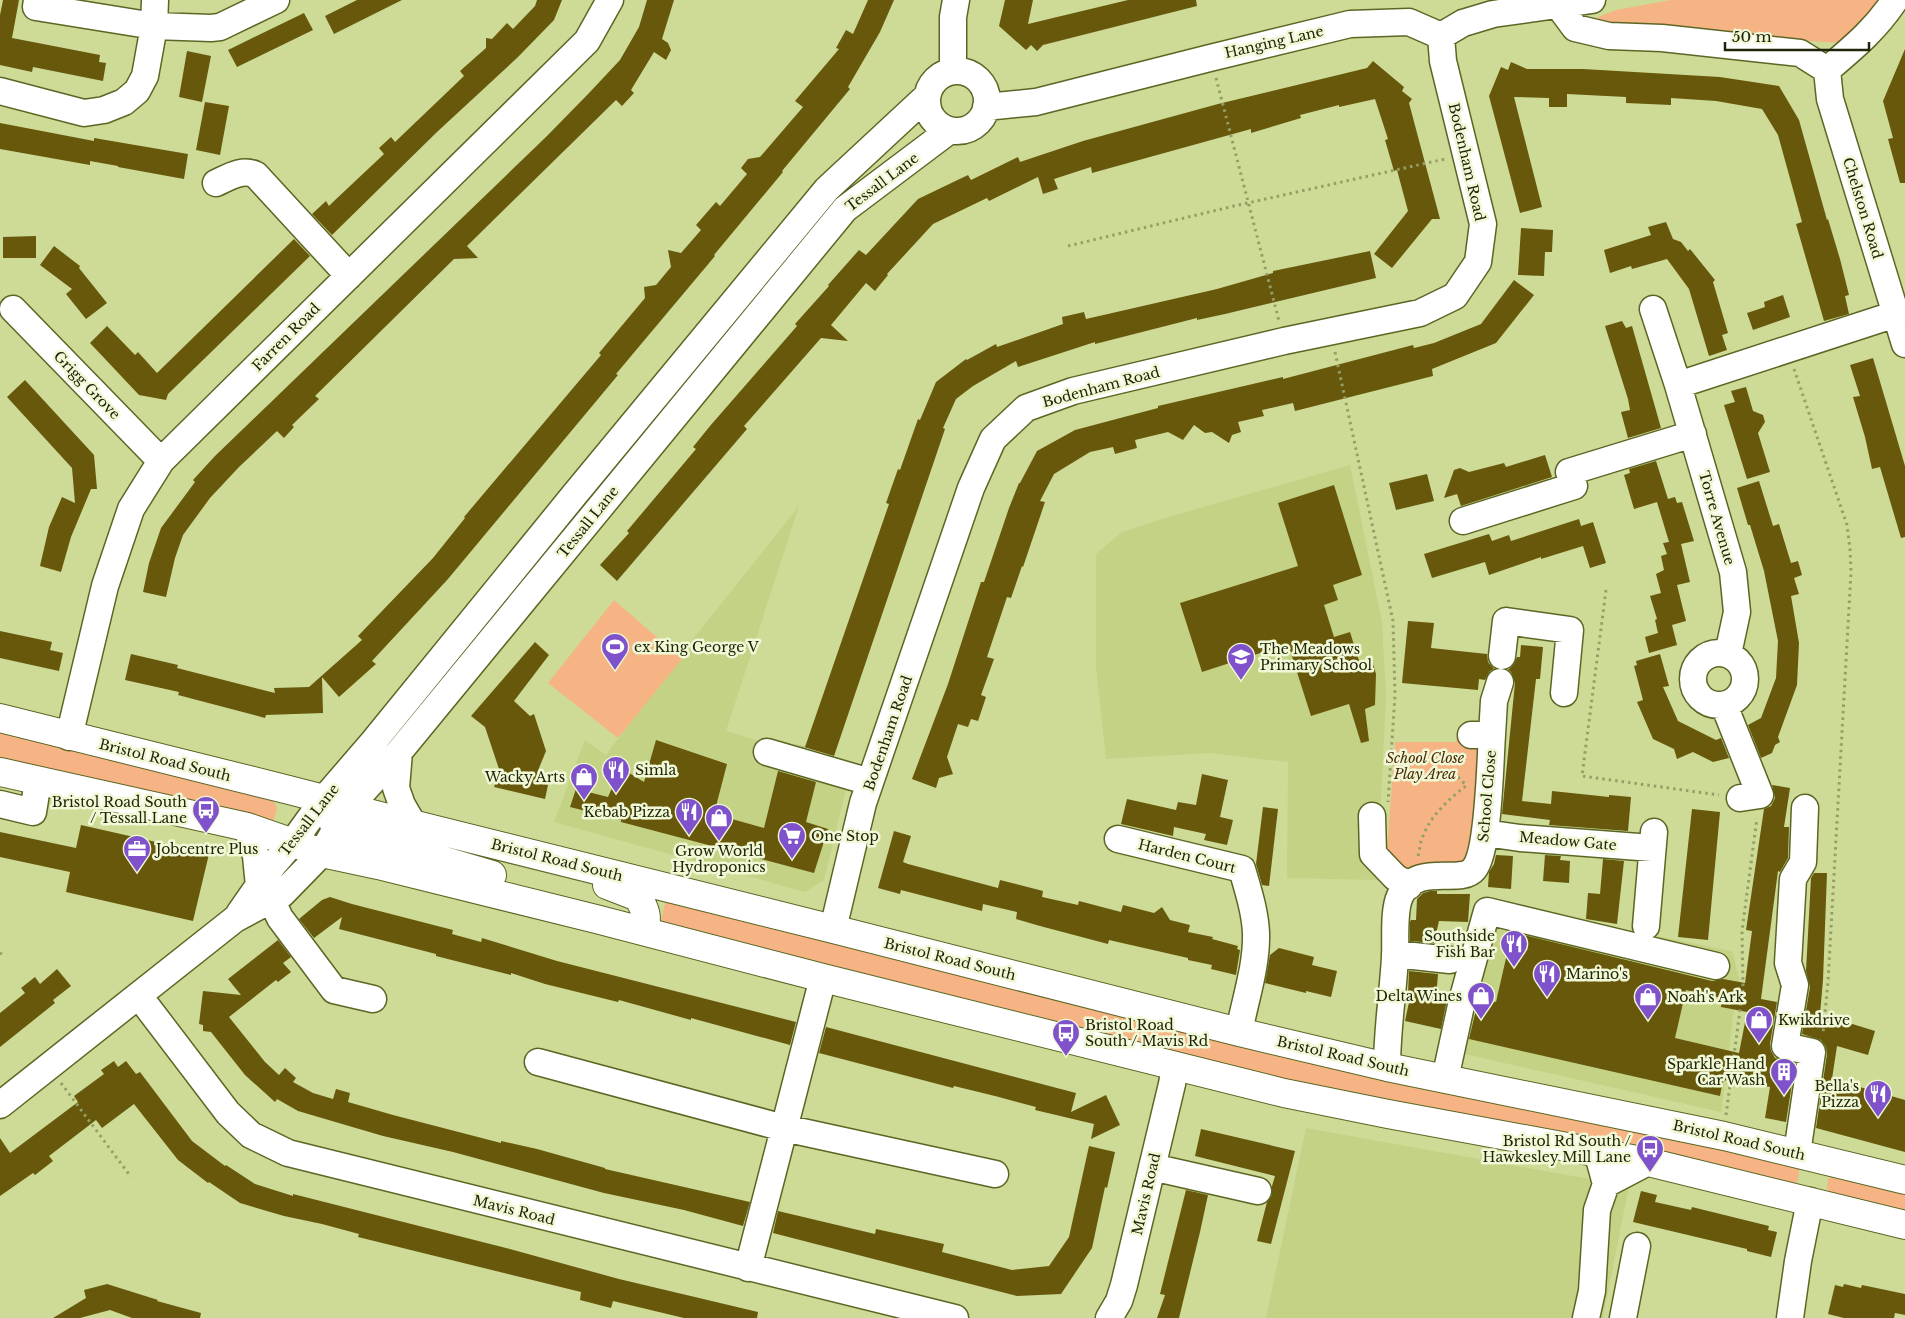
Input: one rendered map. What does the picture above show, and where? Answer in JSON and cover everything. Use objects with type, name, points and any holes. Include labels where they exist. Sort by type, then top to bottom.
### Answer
[{"type":"highway","name":"Bristol Road South","points":[[0,718],[336,812],[413,824],[1239,1032],[1387,1067],[1724,1136],[1905,1180]]},
{"type":"highway","points":[[0,772],[247,828],[322,853],[596,919],[823,978],[1284,1093],[1648,1162],[1905,1225]]},
{"type":"highway","points":[[336,812],[562,894],[596,919]]},
{"type":"highway","points":[[569,863],[613,889],[638,897],[645,910],[647,922],[643,931]]},
{"type":"highway","points":[[1806,1155],[1810,1201]]},
{"type":"street","points":[[37,0],[36,7],[154,26],[211,28],[220,27],[276,0]]},
{"type":"street","points":[[0,91],[84,113],[104,110],[124,102],[137,91],[146,76],[154,26],[155,0]]},
{"type":"street","name":"Farren Road","points":[[69,736],[73,726],[104,586],[130,509],[161,462],[587,41],[610,0]]},
{"type":"street","points":[[953,70],[953,17],[956,0]]},
{"type":"street","points":[[1441,36],[1464,23],[1493,14],[1592,0]]},
{"type":"street","points":[[1558,5],[1575,28],[1609,36],[1662,38],[1800,53],[1827,70],[1882,20],[1895,0]]},
{"type":"street","name":"Hanging Lane","points":[[986,107],[1036,102],[1350,24],[1409,22],[1441,36]]},
{"type":"street","name":"Bodenham Road","points":[[833,929],[863,803],[971,488],[993,439],[1026,408],[1073,391],[1284,341],[1420,313],[1455,296],[1478,262],[1483,224],[1443,61],[1441,36]]},
{"type":"street","points":[[953,70],[972,74],[985,88],[987,98],[983,117],[968,129],[959,131],[942,127],[929,114],[926,97],[935,79],[943,73],[953,70]]},
{"type":"street","name":"Chelston Road","points":[[1827,70],[1830,99],[1905,344]]},
{"type":"street","name":"Tessall Lane","points":[[265,893],[282,894],[322,853],[336,812],[374,741],[827,189],[926,97]]},
{"type":"street","name":"Tessall Lane","points":[[0,1105],[236,919],[265,893],[273,865],[293,842],[336,812],[399,752],[845,208],[950,130]]},
{"type":"street","points":[[216,183],[243,172],[250,172],[256,175],[349,276]]},
{"type":"street","name":"Torre Avenue","points":[[1653,309],[1693,434],[1733,572],[1737,612],[1728,654]]},
{"type":"street","name":"Grigg Grove","points":[[13,310],[161,462]]},
{"type":"street","points":[[1678,385],[1896,314]]},
{"type":"street","points":[[1463,521],[1574,486],[1570,472],[1693,434]]},
{"type":"street","points":[[1502,656],[1506,621],[1570,630],[1564,693]]},
{"type":"street","points":[[1711,654],[1728,654],[1736,658],[1741,665],[1745,681],[1743,689],[1732,702],[1724,705],[1716,705],[1700,697],[1695,690],[1693,682],[1697,665],[1703,658],[1711,654]]},
{"type":"street","name":"School Close","points":[[1415,882],[1431,875],[1464,875],[1472,872],[1479,863],[1485,833],[1478,779],[1481,735],[1497,691]]},
{"type":"street","points":[[1724,705],[1750,797]]},
{"type":"street","points":[[399,752],[396,788],[402,805],[413,824]]},
{"type":"street","points":[[768,752],[870,782]]},
{"type":"street","points":[[0,804],[33,812],[38,781]]},
{"type":"street","points":[[1805,808],[1803,862],[1793,879],[1788,963],[1795,985],[1785,1046],[1812,1052],[1806,1155]]},
{"type":"street","points":[[1380,813],[1372,854],[1395,877],[1415,882]]},
{"type":"street","points":[[247,828],[265,893],[280,918],[334,990],[373,999]]},
{"type":"street","name":"Meadow Gate","points":[[1485,833],[1520,838],[1653,840],[1646,926]]},
{"type":"street","name":"Harden Court","points":[[1118,838],[1242,869],[1253,909],[1256,934],[1254,958],[1239,1032]]},
{"type":"street","points":[[1387,1067],[1397,909],[1400,896],[1415,882]]},
{"type":"street","points":[[1445,1079],[1462,1001],[1487,911],[1716,966]]},
{"type":"street","points":[[1395,954],[1450,960]]},
{"type":"street","points":[[748,1268],[823,978]]},
{"type":"street","name":"Mavis Road","points":[[139,996],[228,1113],[251,1135],[288,1153],[955,1318]]},
{"type":"street","points":[[538,1062],[784,1128],[996,1174]]},
{"type":"street","name":"Mavis Road","points":[[1109,1318],[1119,1301],[1124,1285],[1175,1067]]},
{"type":"street","points":[[1586,1318],[1592,1291],[1597,1210],[1606,1184],[1596,1151]]},
{"type":"street","points":[[1606,1184],[1648,1162]]},
{"type":"street","points":[[1152,1167],[1258,1192]]},
{"type":"street","points":[[1790,1318],[1798,1261],[1810,1201]]},
{"type":"street","points":[[1623,1318],[1637,1246]]},
{"type":"path","points":[[1210,58],[1284,341]]},
{"type":"path","points":[[1068,246],[1465,154]]},
{"type":"path","points":[[1331,332],[1393,621],[1395,695],[1380,813]]},
{"type":"path","points":[[1788,349],[1847,525],[1852,572],[1823,1034]]},
{"type":"path","points":[[1606,590],[1582,776],[1750,797],[1742,931],[1743,988],[1724,1136]]},
{"type":"path","points":[[1458,777],[1478,779]]},
{"type":"path","points":[[1415,882],[1422,836],[1444,805],[1478,779]]},
{"type":"path","points":[[48,1067],[130,1178]]},
{"type":"shaded area","name":"The Meadows Primary School","points":[[1350,465],[1382,622],[1386,696],[1377,880],[1287,878],[1288,762],[1210,753],[1106,759],[1096,667],[1096,554],[1122,532]]},
{"type":"shaded area","points":[[799,506],[726,731],[851,769],[824,880],[805,892],[554,822],[585,740],[606,755],[685,649]]},
{"type":"shaded area","points":[[1488,902],[1732,951],[1740,982],[1734,1009],[1721,1112],[1451,1051]]},
{"type":"shaded area","points":[[1306,1128],[1629,1186],[1603,1318],[1266,1318]]},
{"type":"green space","points":[[1671,0],[1883,0],[1839,43],[1604,27],[1598,17],[1616,10]]},
{"type":"green space","name":"ex King George V","points":[[614,600],[682,659],[618,738],[548,683]]},
{"type":"green space","points":[[0,730],[271,796],[277,808],[274,819],[267,824],[0,761]]},
{"type":"green space","name":"School Close Play Area","points":[[1456,738],[1491,738],[1478,862],[1417,876],[1386,864],[1395,742],[1456,742]]},
{"type":"green space","points":[[666,897],[1333,1069],[1557,1113],[1794,1165],[1799,1169],[1798,1181],[1786,1187],[1303,1090],[660,927]]},
{"type":"green space","points":[[1836,1172],[1905,1189],[1905,1217],[1836,1200],[1827,1189],[1828,1179]]},
{"type":"building","points":[[3,0],[19,0],[12,38],[100,55],[99,62],[106,63],[103,81],[33,67],[32,72],[0,65],[0,15]]},
{"type":"building","points":[[357,0],[402,0],[334,34],[325,16]]},
{"type":"building","points":[[537,0],[562,0],[554,20],[518,57],[437,132],[332,235],[312,214],[326,201],[329,206],[384,154],[379,148],[391,137],[395,142],[464,76],[460,71],[486,48],[486,38],[492,39],[507,23],[513,29],[535,6]]},
{"type":"building","points":[[647,0],[674,0],[662,39],[668,43],[671,50],[666,60],[654,52],[631,90],[634,93],[622,106],[616,100],[467,246],[478,258],[454,259],[315,396],[319,399],[292,425],[294,427],[284,438],[277,431],[210,498],[183,535],[175,558],[166,597],[143,592],[149,563],[161,528],[195,482],[193,480],[215,456],[547,136],[590,92],[620,60],[639,27]]},
{"type":"building","points":[[868,0],[894,0],[880,32],[848,87],[850,89],[715,256],[616,374],[618,375],[448,579],[372,661],[376,664],[339,697],[322,677],[323,713],[266,715],[265,718],[178,695],[179,692],[125,680],[131,654],[178,665],[177,668],[275,693],[274,688],[309,687],[362,640],[358,636],[433,558],[464,517],[601,355],[599,353],[645,298],[644,287],[656,285],[671,267],[668,250],[681,253],[701,230],[696,225],[716,202],[720,206],[747,174],[741,168],[748,159],[760,157],[803,107],[795,101],[839,49],[836,48],[846,30],[853,34]]},
{"type":"building","points":[[1005,0],[1033,0],[1028,24],[1128,0],[1196,0],[1197,6],[1043,45],[1037,51],[1031,45],[1026,50],[999,26]]},
{"type":"building","points":[[304,13],[313,30],[237,67],[228,50]]},
{"type":"building","points":[[1905,49],[1905,183],[1900,183],[1888,139],[1893,138],[1883,101]]},
{"type":"building","points":[[187,51],[211,56],[202,102],[179,97]]},
{"type":"building","points":[[1373,61],[1404,87],[1402,91],[1412,99],[1409,103],[1440,219],[1432,219],[1392,268],[1374,254],[1408,211],[1397,170],[1394,171],[1385,140],[1388,139],[1375,99],[1339,107],[1339,105],[1300,115],[1301,118],[1251,133],[1251,129],[1092,173],[1091,167],[1054,179],[1058,189],[1043,194],[1038,177],[989,201],[987,198],[933,224],[887,274],[875,291],[866,283],[831,325],[848,341],[821,338],[744,426],[747,429],[617,581],[600,565],[629,533],[627,531],[696,449],[693,447],[710,426],[797,326],[795,324],[828,285],[859,250],[866,255],[918,199],[968,175],[971,180],[1018,157],[1020,162],[1083,141],[1218,104],[1367,68]]},
{"type":"building","points":[[1511,62],[1527,69],[1583,69],[1720,77],[1779,86],[1799,120],[1840,259],[1849,295],[1845,296],[1849,314],[1824,321],[1796,224],[1802,222],[1778,135],[1762,109],[1716,101],[1671,98],[1671,105],[1626,103],[1626,97],[1567,94],[1567,107],[1549,107],[1549,98],[1514,97],[1542,207],[1520,213],[1489,96],[1501,67],[1508,70]]},
{"type":"building","points":[[205,102],[229,106],[220,155],[196,150]]},
{"type":"building","points":[[0,123],[94,141],[94,138],[188,154],[184,179],[90,161],[90,165],[0,149]]},
{"type":"building","points":[[1666,222],[1673,239],[1681,242],[1688,251],[1690,249],[1715,280],[1713,282],[1728,333],[1722,335],[1727,350],[1709,356],[1689,289],[1667,259],[1632,269],[1631,266],[1610,273],[1604,250],[1651,235],[1648,227]]},
{"type":"building","points":[[1521,228],[1553,230],[1552,252],[1545,252],[1544,276],[1518,275]]},
{"type":"building","points":[[36,236],[36,258],[3,258],[3,237]]},
{"type":"building","points":[[294,239],[310,256],[168,394],[166,400],[139,395],[90,343],[107,326],[135,355],[138,352],[157,373]]},
{"type":"building","points":[[54,246],[80,266],[79,268],[107,303],[86,319],[66,294],[72,289],[40,265]]},
{"type":"building","points":[[1370,251],[1376,278],[1225,314],[1197,320],[1197,318],[1095,344],[1095,342],[1018,367],[1016,361],[973,386],[956,399],[943,428],[945,429],[834,756],[794,744],[805,747],[889,504],[886,503],[898,469],[900,470],[918,419],[920,420],[936,382],[966,359],[996,344],[997,347],[1063,324],[1062,317],[1084,312],[1086,319],[1217,289],[1273,273],[1273,271]]},
{"type":"building","points":[[1514,280],[1534,295],[1496,343],[1432,369],[1433,376],[1295,411],[1293,403],[1262,410],[1264,416],[1238,422],[1241,432],[1232,435],[1229,443],[1212,432],[1205,433],[1194,425],[1183,440],[1168,432],[1135,440],[1137,448],[1115,454],[1113,447],[1090,452],[1054,474],[1040,501],[1045,502],[1023,567],[1011,598],[1007,597],[987,657],[994,659],[981,695],[986,697],[978,721],[971,719],[968,727],[958,724],[947,757],[953,774],[939,778],[936,788],[912,779],[948,684],[981,582],[984,582],[1009,508],[1019,483],[1037,451],[1075,430],[1158,408],[1158,406],[1283,377],[1283,379],[1413,345],[1414,348],[1434,343],[1481,324]]},
{"type":"building","points":[[1783,295],[1790,317],[1753,330],[1747,313],[1765,307],[1764,302]]},
{"type":"building","points":[[1622,321],[1626,328],[1632,326],[1661,428],[1628,438],[1621,412],[1630,410],[1628,399],[1605,326]]},
{"type":"building","points":[[1873,358],[1905,466],[1905,537],[1901,538],[1880,467],[1872,469],[1853,397],[1860,396],[1850,365]]},
{"type":"building","points":[[25,380],[94,455],[97,489],[91,489],[71,537],[61,572],[40,566],[49,527],[62,497],[75,503],[72,468],[7,397]]},
{"type":"building","points":[[1746,387],[1753,411],[1763,415],[1765,422],[1758,433],[1770,472],[1747,479],[1724,405],[1735,402],[1731,391]]},
{"type":"building","points":[[1545,455],[1552,477],[1461,506],[1457,494],[1444,498],[1454,470],[1460,468],[1469,472],[1504,463],[1506,467]]},
{"type":"building","points":[[1656,461],[1668,499],[1675,497],[1677,503],[1682,502],[1694,541],[1681,544],[1690,582],[1677,585],[1686,621],[1672,625],[1677,645],[1649,653],[1645,637],[1658,633],[1655,620],[1657,619],[1650,596],[1661,593],[1656,574],[1664,570],[1661,556],[1667,554],[1663,543],[1669,542],[1657,502],[1634,509],[1624,475],[1630,473],[1629,469]]},
{"type":"building","points":[[1427,474],[1434,501],[1396,510],[1389,483]]},
{"type":"building","points":[[1759,481],[1773,526],[1779,524],[1791,563],[1798,561],[1802,575],[1794,578],[1799,594],[1791,596],[1799,643],[1797,685],[1778,737],[1780,742],[1775,745],[1772,753],[1761,758],[1748,725],[1761,718],[1776,678],[1778,641],[1764,571],[1737,488]]},
{"type":"building","points":[[1334,485],[1362,575],[1333,585],[1338,600],[1324,605],[1334,637],[1350,632],[1360,664],[1372,661],[1376,674],[1375,705],[1365,709],[1369,741],[1361,743],[1349,704],[1311,716],[1288,644],[1202,672],[1180,603],[1298,566],[1278,503]]},
{"type":"building","points":[[1579,519],[1581,526],[1593,522],[1606,563],[1590,568],[1583,546],[1541,559],[1541,557],[1489,575],[1485,562],[1432,578],[1424,554],[1489,534],[1492,541],[1509,535],[1511,541]]},
{"type":"building","points":[[1408,621],[1434,623],[1431,648],[1487,654],[1488,662],[1494,669],[1490,671],[1485,680],[1479,679],[1478,690],[1402,683]]},
{"type":"building","points":[[0,631],[52,642],[50,650],[63,653],[59,671],[0,658]]},
{"type":"building","points":[[535,642],[549,655],[514,701],[530,716],[534,714],[546,751],[537,773],[550,776],[545,799],[494,787],[500,772],[485,727],[471,716]]},
{"type":"building","points":[[1521,645],[1543,647],[1540,679],[1536,679],[1522,801],[1551,804],[1552,791],[1609,797],[1609,795],[1631,797],[1628,831],[1549,825],[1550,820],[1502,814],[1515,683],[1511,672],[1508,670],[1514,664],[1517,657],[1520,657]]},
{"type":"building","points":[[1660,654],[1669,686],[1663,687],[1678,721],[1716,740],[1721,738],[1729,758],[1713,762],[1693,752],[1677,759],[1674,749],[1653,739],[1637,702],[1643,700],[1634,666],[1637,665],[1636,661]]},
{"type":"building","points":[[656,740],[727,764],[714,814],[764,828],[778,771],[816,782],[806,822],[828,829],[814,873],[570,807],[576,789],[608,797],[621,768],[644,782]]},
{"type":"building","points":[[1202,774],[1228,780],[1220,817],[1233,820],[1227,845],[1204,840],[1206,834],[1174,827],[1173,836],[1121,824],[1127,799],[1176,810],[1178,802],[1196,805]]},
{"type":"building","points":[[1772,785],[1790,788],[1784,827],[1789,827],[1788,858],[1780,872],[1778,871],[1761,999],[1777,1002],[1770,1044],[1771,1051],[1775,1058],[1795,1064],[1786,1122],[1765,1118],[1770,1087],[1723,1080],[1720,1096],[1469,1039],[1479,997],[1496,1002],[1512,932],[1712,981],[1723,979],[1745,983],[1752,931],[1746,930],[1764,809],[1771,806],[1775,798]],"holes":[[[1686,990],[1722,998],[1721,1007],[1747,1012],[1739,1053],[1675,1038]]]},
{"type":"building","points":[[1263,807],[1278,809],[1269,886],[1262,885],[1256,864]]},
{"type":"building","points":[[1692,809],[1720,812],[1708,940],[1678,937]]},
{"type":"building","name":"Jobcentre Plus","points":[[81,825],[209,854],[193,921],[66,892],[70,872],[0,857],[0,832],[76,848]]},
{"type":"building","points":[[894,831],[911,836],[903,862],[908,864],[998,888],[1000,880],[1043,891],[1042,897],[1078,905],[1079,901],[1121,912],[1123,905],[1154,913],[1162,907],[1170,920],[1190,925],[1188,932],[1213,937],[1212,939],[1238,946],[1237,949],[1240,950],[1236,975],[1211,969],[1212,965],[1188,960],[1188,958],[1109,940],[1108,944],[1040,926],[1016,919],[1017,912],[983,904],[982,911],[901,890],[900,894],[878,888]]},
{"type":"building","points":[[1496,855],[1513,856],[1511,889],[1488,887],[1489,872],[1494,864]]},
{"type":"building","points":[[1545,855],[1561,856],[1560,860],[1570,861],[1569,883],[1543,881]]},
{"type":"building","points":[[1603,859],[1624,861],[1617,924],[1586,919],[1588,893],[1600,894]]},
{"type":"building","points":[[1814,873],[1827,873],[1820,1014],[1875,1031],[1868,1055],[1837,1046],[1832,1079],[1905,1100],[1905,1152],[1816,1128],[1827,1054],[1826,1047],[1821,1040],[1802,1034],[1810,987],[1806,971],[1811,878]]},
{"type":"building","points":[[1437,891],[1437,894],[1470,894],[1468,922],[1439,921],[1434,943],[1410,941],[1410,922],[1411,920],[1416,920],[1417,899],[1423,893]]},
{"type":"building","points":[[330,897],[453,930],[452,934],[481,942],[482,938],[557,961],[796,1022],[790,1045],[691,1018],[691,1020],[619,1000],[618,1002],[545,984],[511,973],[511,975],[436,956],[436,954],[339,929],[342,917],[314,938],[299,919],[322,900]]},
{"type":"building","points":[[278,940],[291,957],[283,963],[291,972],[278,982],[276,980],[229,1017],[265,1062],[279,1075],[285,1068],[296,1078],[293,1082],[313,1093],[333,1099],[336,1089],[350,1093],[348,1102],[393,1115],[501,1143],[501,1141],[537,1149],[605,1169],[750,1202],[743,1226],[684,1210],[604,1193],[453,1152],[383,1136],[298,1111],[277,1099],[275,1102],[245,1075],[211,1032],[203,1031],[203,1025],[199,1024],[203,991],[241,995],[228,979]]},
{"type":"building","points":[[1279,948],[1314,957],[1312,965],[1337,971],[1331,997],[1265,983],[1270,955]]},
{"type":"building","points":[[57,969],[71,986],[53,1000],[55,1003],[0,1047],[0,1013],[25,993],[21,988],[35,977],[40,984]]},
{"type":"building","points":[[1409,971],[1438,974],[1436,998],[1447,1000],[1441,1029],[1405,1021],[1411,993],[1408,993]]},
{"type":"building","points":[[826,1027],[1076,1093],[1071,1112],[1106,1095],[1120,1125],[1091,1139],[1094,1124],[1035,1110],[1036,1107],[995,1096],[954,1086],[953,1088],[819,1053]]},
{"type":"building","points":[[114,1061],[118,1067],[126,1061],[136,1074],[140,1072],[192,1141],[225,1166],[255,1184],[293,1196],[293,1194],[506,1248],[619,1279],[758,1312],[757,1318],[684,1318],[613,1301],[611,1308],[580,1300],[581,1292],[358,1237],[359,1234],[240,1203],[208,1183],[178,1160],[134,1104],[102,1128],[96,1120],[49,1156],[53,1161],[35,1175],[33,1173],[0,1196],[0,1138],[10,1153],[78,1102],[74,1096],[104,1074],[101,1070]]},
{"type":"building","points":[[1201,1129],[1295,1151],[1271,1244],[1257,1241],[1267,1202],[1272,1195],[1275,1176],[1195,1156]]},
{"type":"building","points":[[1089,1146],[1115,1152],[1107,1188],[1105,1187],[1092,1248],[1061,1294],[1017,1296],[773,1233],[778,1211],[875,1234],[876,1229],[944,1244],[942,1252],[1012,1270],[1049,1266],[1069,1237]]},
{"type":"building","points":[[1186,1190],[1208,1195],[1200,1232],[1179,1318],[1157,1318],[1165,1295],[1160,1294]]},
{"type":"building","points":[[1641,1191],[1657,1195],[1655,1202],[1691,1210],[1692,1207],[1769,1226],[1768,1230],[1777,1232],[1771,1257],[1747,1251],[1747,1249],[1633,1222]]},
{"type":"building","points":[[107,1284],[157,1301],[201,1313],[200,1318],[132,1318],[110,1310],[80,1318],[53,1318],[86,1298],[84,1290]]},
{"type":"building","points":[[1844,1284],[1861,1288],[1862,1285],[1905,1294],[1905,1315],[1895,1313],[1894,1318],[1844,1318],[1828,1314],[1835,1285],[1843,1287]]},
{"type":"place","name":"ex King George V","points":[[615,671]]},
{"type":"place","name":"The Meadows Primary School","points":[[1241,681]]},
{"type":"place","name":"Simla","points":[[616,794]]},
{"type":"place","name":"Wacky Arts","points":[[584,801]]},
{"type":"place","name":"Bristol Road South / Tessall Lane","points":[[206,834]]},
{"type":"place","name":"Kebab Pizza","points":[[689,836]]},
{"type":"place","name":"Grow World Hydroponics","points":[[719,842]]},
{"type":"place","name":"One Stop","points":[[792,860]]},
{"type":"place","name":"Jobcentre Plus","points":[[137,873]]},
{"type":"place","name":"Southside Fish Bar","points":[[1514,968]]},
{"type":"place","name":"Marino's","points":[[1547,998]]},
{"type":"place","name":"Delta Wines","points":[[1481,1020]]},
{"type":"place","name":"Noah's Ark","points":[[1648,1021]]},
{"type":"place","name":"Kwikdrive","points":[[1759,1044]]},
{"type":"place","name":"Bristol Road South / Mavis Rd","points":[[1066,1057]]},
{"type":"place","name":"Sparkle Hand Car Wash","points":[[1784,1096]]},
{"type":"place","name":"Bella's Pizza","points":[[1878,1118]]},
{"type":"place","name":"Bristol Rd South / Hawkesley Mill Lane","points":[[1650,1173]]}]
